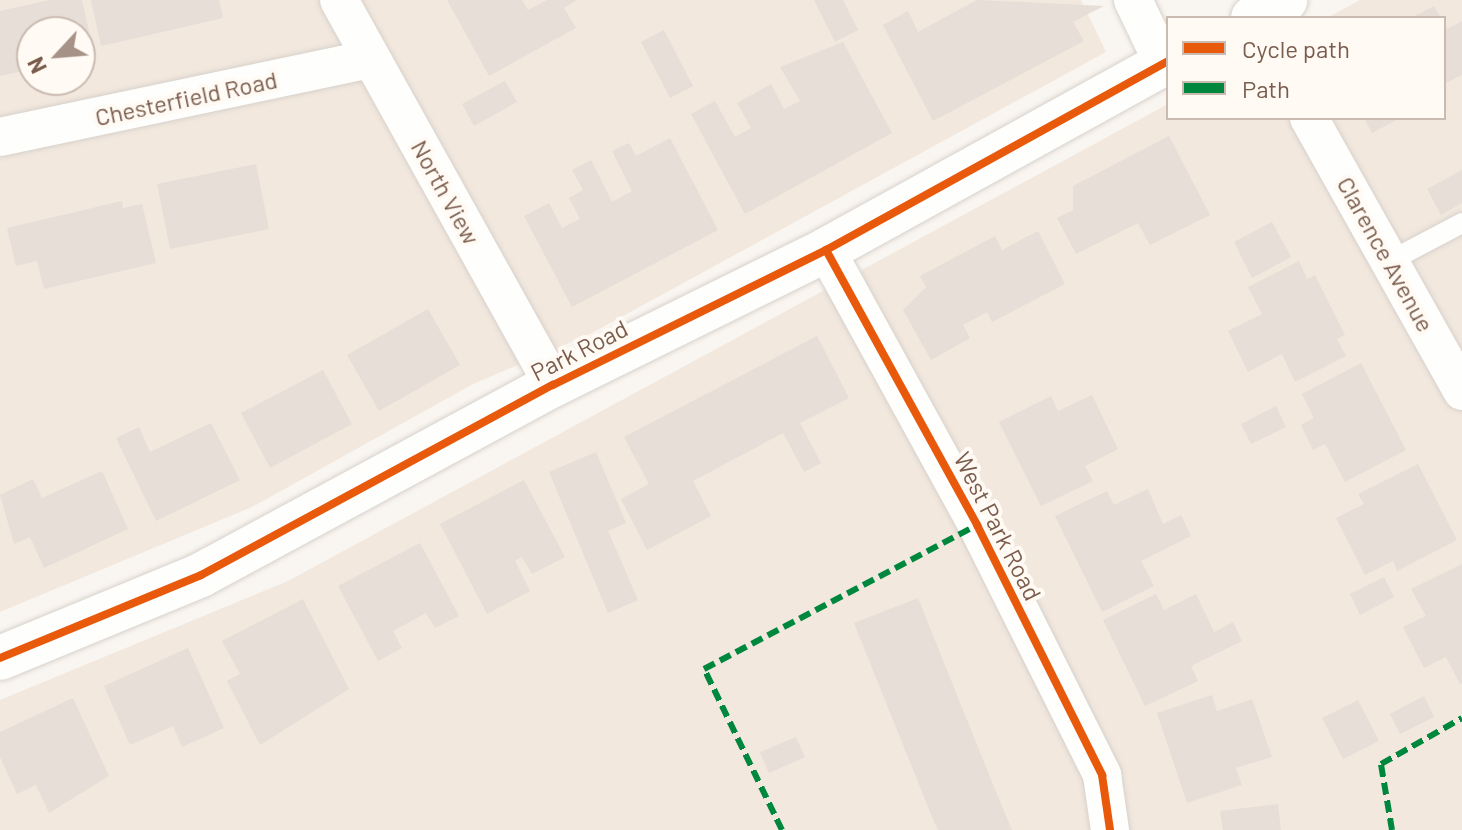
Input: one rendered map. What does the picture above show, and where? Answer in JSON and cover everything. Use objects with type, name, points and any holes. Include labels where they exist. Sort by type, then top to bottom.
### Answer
[{"type":"street","name":"North View","points":[[339,0],[553,385]]},
{"type":"street","points":[[1133,0],[1166,62]]},
{"type":"street","points":[[1257,16],[1285,0]]},
{"type":"street","name":"Chesterfield Road","points":[[0,137],[371,59]]},
{"type":"street","name":"Park Road","points":[[0,658],[201,575],[553,385],[826,250],[1166,62]]},
{"type":"street","name":"Clarence Avenue","points":[[1310,120],[1462,391]]},
{"type":"street","name":"West Park Road","points":[[826,250],[977,525],[1102,775],[1110,830]]},
{"type":"lane","points":[[1390,261],[1462,223]]},
{"type":"shaded area","points":[[0,0],[1081,0],[1106,52],[590,334],[473,384],[252,507],[0,612]]},
{"type":"shaded area","points":[[1360,0],[1462,0],[1462,830],[0,830],[0,700],[288,581],[1166,105],[1166,120],[1446,120],[1446,16],[1331,16]]},
{"type":"building","points":[[50,0],[82,0],[86,16],[16,16],[16,72],[0,76],[0,11]]},
{"type":"building","points":[[91,0],[219,0],[223,18],[101,46]]},
{"type":"building","points":[[447,0],[522,0],[528,10],[547,0],[577,0],[564,8],[576,28],[489,76]]},
{"type":"building","points":[[814,0],[843,0],[858,30],[835,42]]},
{"type":"building","points":[[977,0],[1104,6],[1073,22],[1084,41],[933,121],[883,25],[908,11],[918,32]]},
{"type":"building","points":[[1434,6],[1440,16],[1415,16]]},
{"type":"building","points":[[1462,21],[1462,75],[1446,83],[1446,27]]},
{"type":"building","points":[[664,30],[693,86],[670,98],[641,42]]},
{"type":"building","points":[[843,42],[892,133],[745,214],[691,114],[715,101],[735,137],[751,128],[737,103],[771,84],[784,109],[800,101],[780,67]]},
{"type":"building","points":[[505,81],[517,102],[474,126],[462,104]]},
{"type":"building","points":[[1365,120],[1396,120],[1372,133]]},
{"type":"building","points":[[1169,136],[1210,215],[1150,245],[1138,223],[1076,254],[1057,218],[1073,210],[1073,186]]},
{"type":"building","points":[[670,138],[718,230],[572,307],[524,216],[549,203],[562,228],[580,219],[569,198],[583,190],[572,170],[591,160],[612,202],[632,191],[612,151],[629,143],[636,156]]},
{"type":"building","points":[[256,164],[269,229],[170,249],[157,184]]},
{"type":"building","points":[[1462,170],[1462,203],[1441,215],[1427,189]]},
{"type":"building","points":[[122,201],[123,208],[142,204],[156,263],[44,289],[37,261],[16,266],[7,228]]},
{"type":"building","points":[[1272,222],[1291,257],[1252,278],[1234,242]]},
{"type":"building","points":[[1038,231],[1065,284],[992,322],[987,312],[963,325],[970,338],[931,360],[903,310],[926,287],[920,276],[995,236],[1002,250]]},
{"type":"building","points":[[1299,261],[1307,279],[1315,275],[1345,335],[1337,339],[1346,356],[1295,382],[1282,354],[1248,372],[1228,331],[1262,314],[1248,287]]},
{"type":"building","points":[[428,309],[460,365],[379,411],[347,355]]},
{"type":"building","points":[[817,336],[849,398],[800,423],[821,463],[804,472],[783,433],[693,481],[711,516],[647,550],[621,499],[649,484],[624,437]]},
{"type":"building","points":[[1361,363],[1406,450],[1345,482],[1325,444],[1313,450],[1301,425],[1314,418],[1302,394]]},
{"type":"building","points":[[323,370],[352,424],[270,468],[241,413]]},
{"type":"building","points":[[1092,395],[1118,449],[1085,466],[1093,481],[1041,506],[999,422],[1051,396],[1058,411]]},
{"type":"building","points":[[1276,406],[1286,427],[1251,444],[1241,424]]},
{"type":"building","points":[[211,423],[240,480],[156,521],[116,438],[139,427],[150,452]]},
{"type":"building","points":[[596,452],[626,523],[608,531],[638,600],[608,613],[549,472]]},
{"type":"building","points":[[1418,464],[1457,540],[1397,571],[1393,561],[1365,575],[1336,518],[1364,504],[1358,494]]},
{"type":"building","points":[[102,471],[128,529],[44,568],[30,537],[14,544],[0,495],[33,479],[42,498]]},
{"type":"building","points":[[524,480],[565,557],[532,574],[522,557],[515,561],[530,591],[487,614],[440,524]]},
{"type":"building","points":[[1148,489],[1163,524],[1181,515],[1191,536],[1141,561],[1154,586],[1102,612],[1055,516],[1107,491],[1114,505]]},
{"type":"building","points":[[420,543],[459,616],[435,628],[426,613],[393,631],[402,648],[378,661],[338,586]]},
{"type":"building","points":[[1462,564],[1460,684],[1446,657],[1424,668],[1403,627],[1426,616],[1411,589]]},
{"type":"building","points":[[1384,577],[1394,597],[1360,615],[1350,594]]},
{"type":"building","points":[[1156,594],[1164,610],[1196,594],[1214,632],[1233,622],[1242,641],[1191,666],[1198,681],[1145,706],[1103,620]]},
{"type":"building","points":[[918,598],[1012,830],[938,830],[932,817],[854,623]]},
{"type":"building","points":[[303,599],[349,689],[260,745],[227,681],[240,674],[222,641]]},
{"type":"building","points":[[188,648],[224,728],[182,747],[173,726],[130,745],[104,686]]},
{"type":"building","points":[[1212,695],[1217,711],[1252,699],[1272,757],[1236,768],[1242,785],[1187,803],[1157,713]]},
{"type":"building","points":[[1424,696],[1434,717],[1400,734],[1390,714]]},
{"type":"building","points":[[73,698],[109,776],[49,813],[36,785],[17,794],[0,757],[0,732]]},
{"type":"building","points":[[1358,700],[1379,741],[1343,759],[1322,718]]},
{"type":"building","points":[[796,737],[805,757],[769,773],[760,752]]},
{"type":"building","points":[[1278,804],[1281,830],[1223,830],[1220,811]]},
{"type":"marked path","points":[[782,830],[704,669],[977,525]]},
{"type":"marked path","points":[[1392,830],[1381,764],[1462,718]]},
{"type":"cycle path","points":[[0,658],[201,575],[553,385],[826,250],[1166,62]]},
{"type":"cycle path","points":[[826,250],[977,525],[1102,775],[1110,830]]}]
